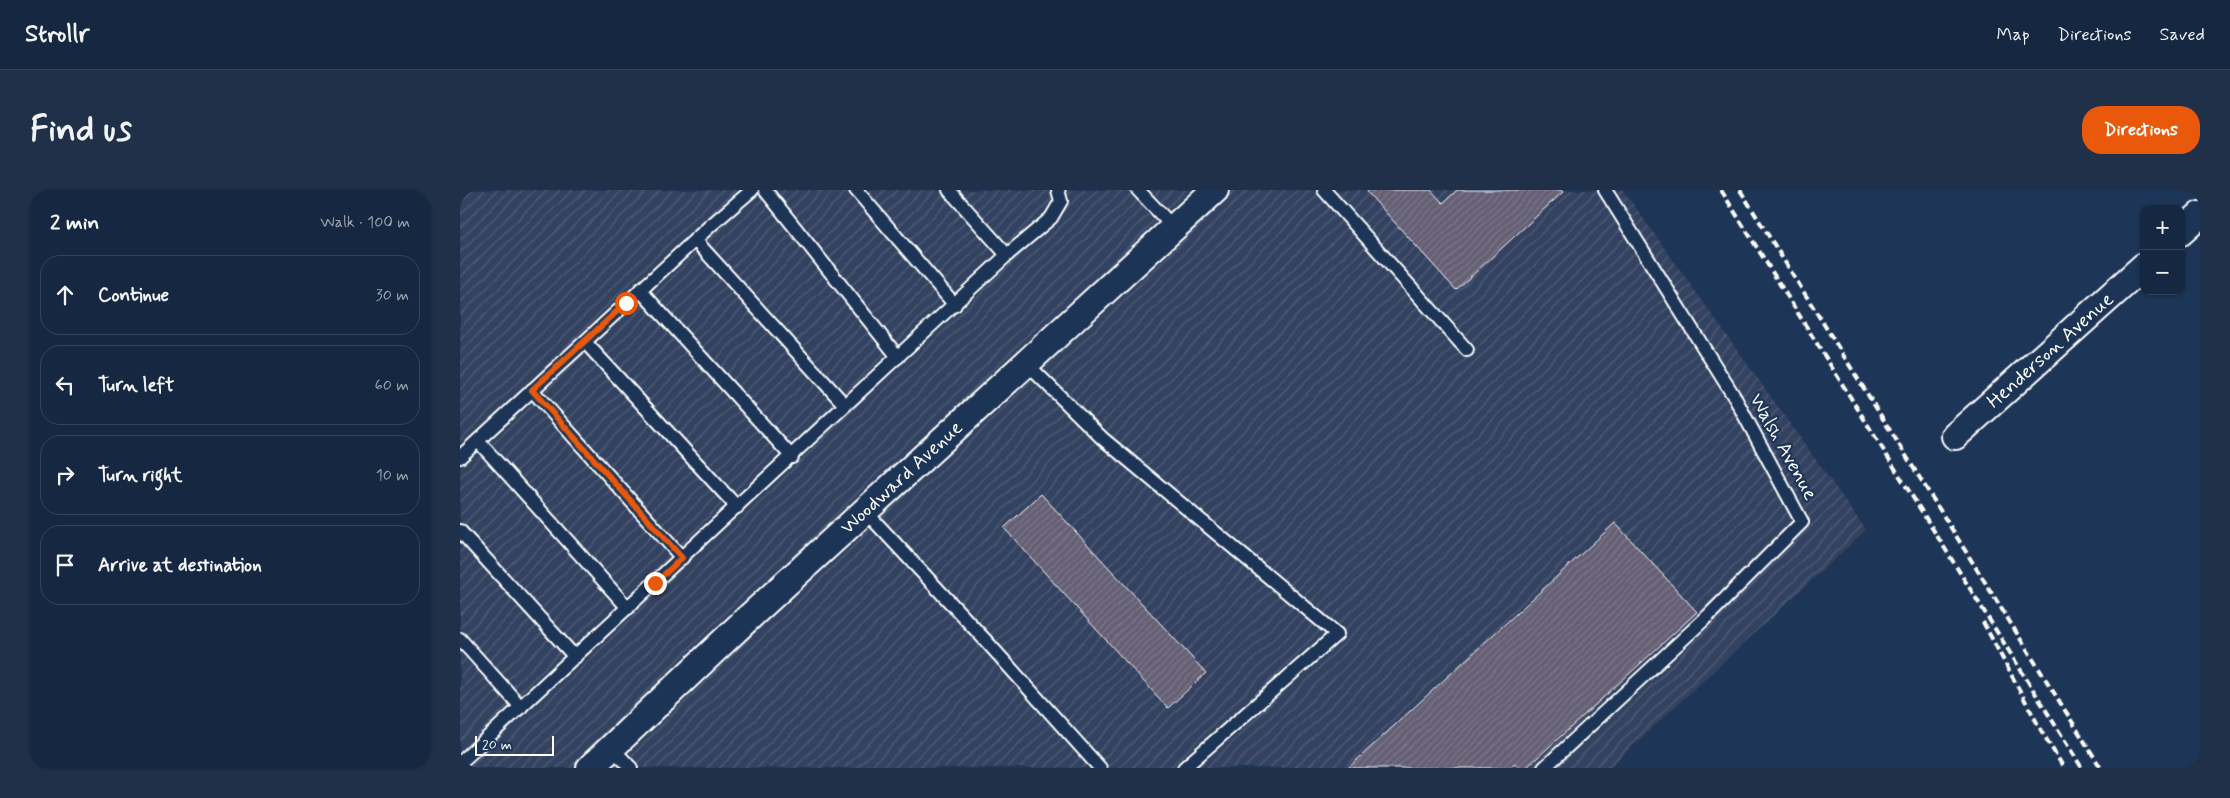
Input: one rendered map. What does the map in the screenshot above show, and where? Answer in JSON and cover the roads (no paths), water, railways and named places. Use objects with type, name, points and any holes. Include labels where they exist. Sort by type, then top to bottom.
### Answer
[{"type":"street","name":"Woodward Avenue","points":[[590,768],[865,511],[1215,190]]},
{"type":"street","points":[[2185,228],[2200,215]]},
{"type":"street","name":"Henderson Avenue","points":[[1955,436],[2140,270]]},
{"type":"lane","points":[[460,457],[694,240],[752,190]]},
{"type":"lane","points":[[765,190],[898,357]]},
{"type":"lane","points":[[856,190],[955,305]]},
{"type":"lane","points":[[949,190],[1007,255]]},
{"type":"lane","points":[[460,763],[792,457],[845,405],[1007,255],[1051,218],[1061,202],[1058,190]]},
{"type":"lane","points":[[1138,190],[1174,228]]},
{"type":"lane","points":[[1324,190],[1467,350]]},
{"type":"lane","name":"Walsh Avenue","points":[[1544,768],[1708,616],[1802,522],[1734,398],[1605,190]]},
{"type":"lane","points":[[694,240],[845,405]]},
{"type":"lane","points":[[640,290],[792,457]]},
{"type":"lane","points":[[585,342],[737,507]]},
{"type":"lane","points":[[1026,363],[1102,438],[1337,634],[1184,768]]},
{"type":"lane","points":[[532,390],[682,558]]},
{"type":"lane","points":[[478,441],[628,608]]},
{"type":"lane","points":[[865,511],[987,642],[1100,768]]},
{"type":"lane","points":[[460,531],[575,657]]},
{"type":"lane","points":[[460,639],[521,707]]},
{"type":"lane","points":[[612,748],[631,768]]},
{"type":"railway","points":[[1721,190],[2082,768]]},
{"type":"railway","points":[[1740,190],[2101,768]]},
{"type":"railway","points":[[1983,622],[2042,732],[2064,768]]}]
